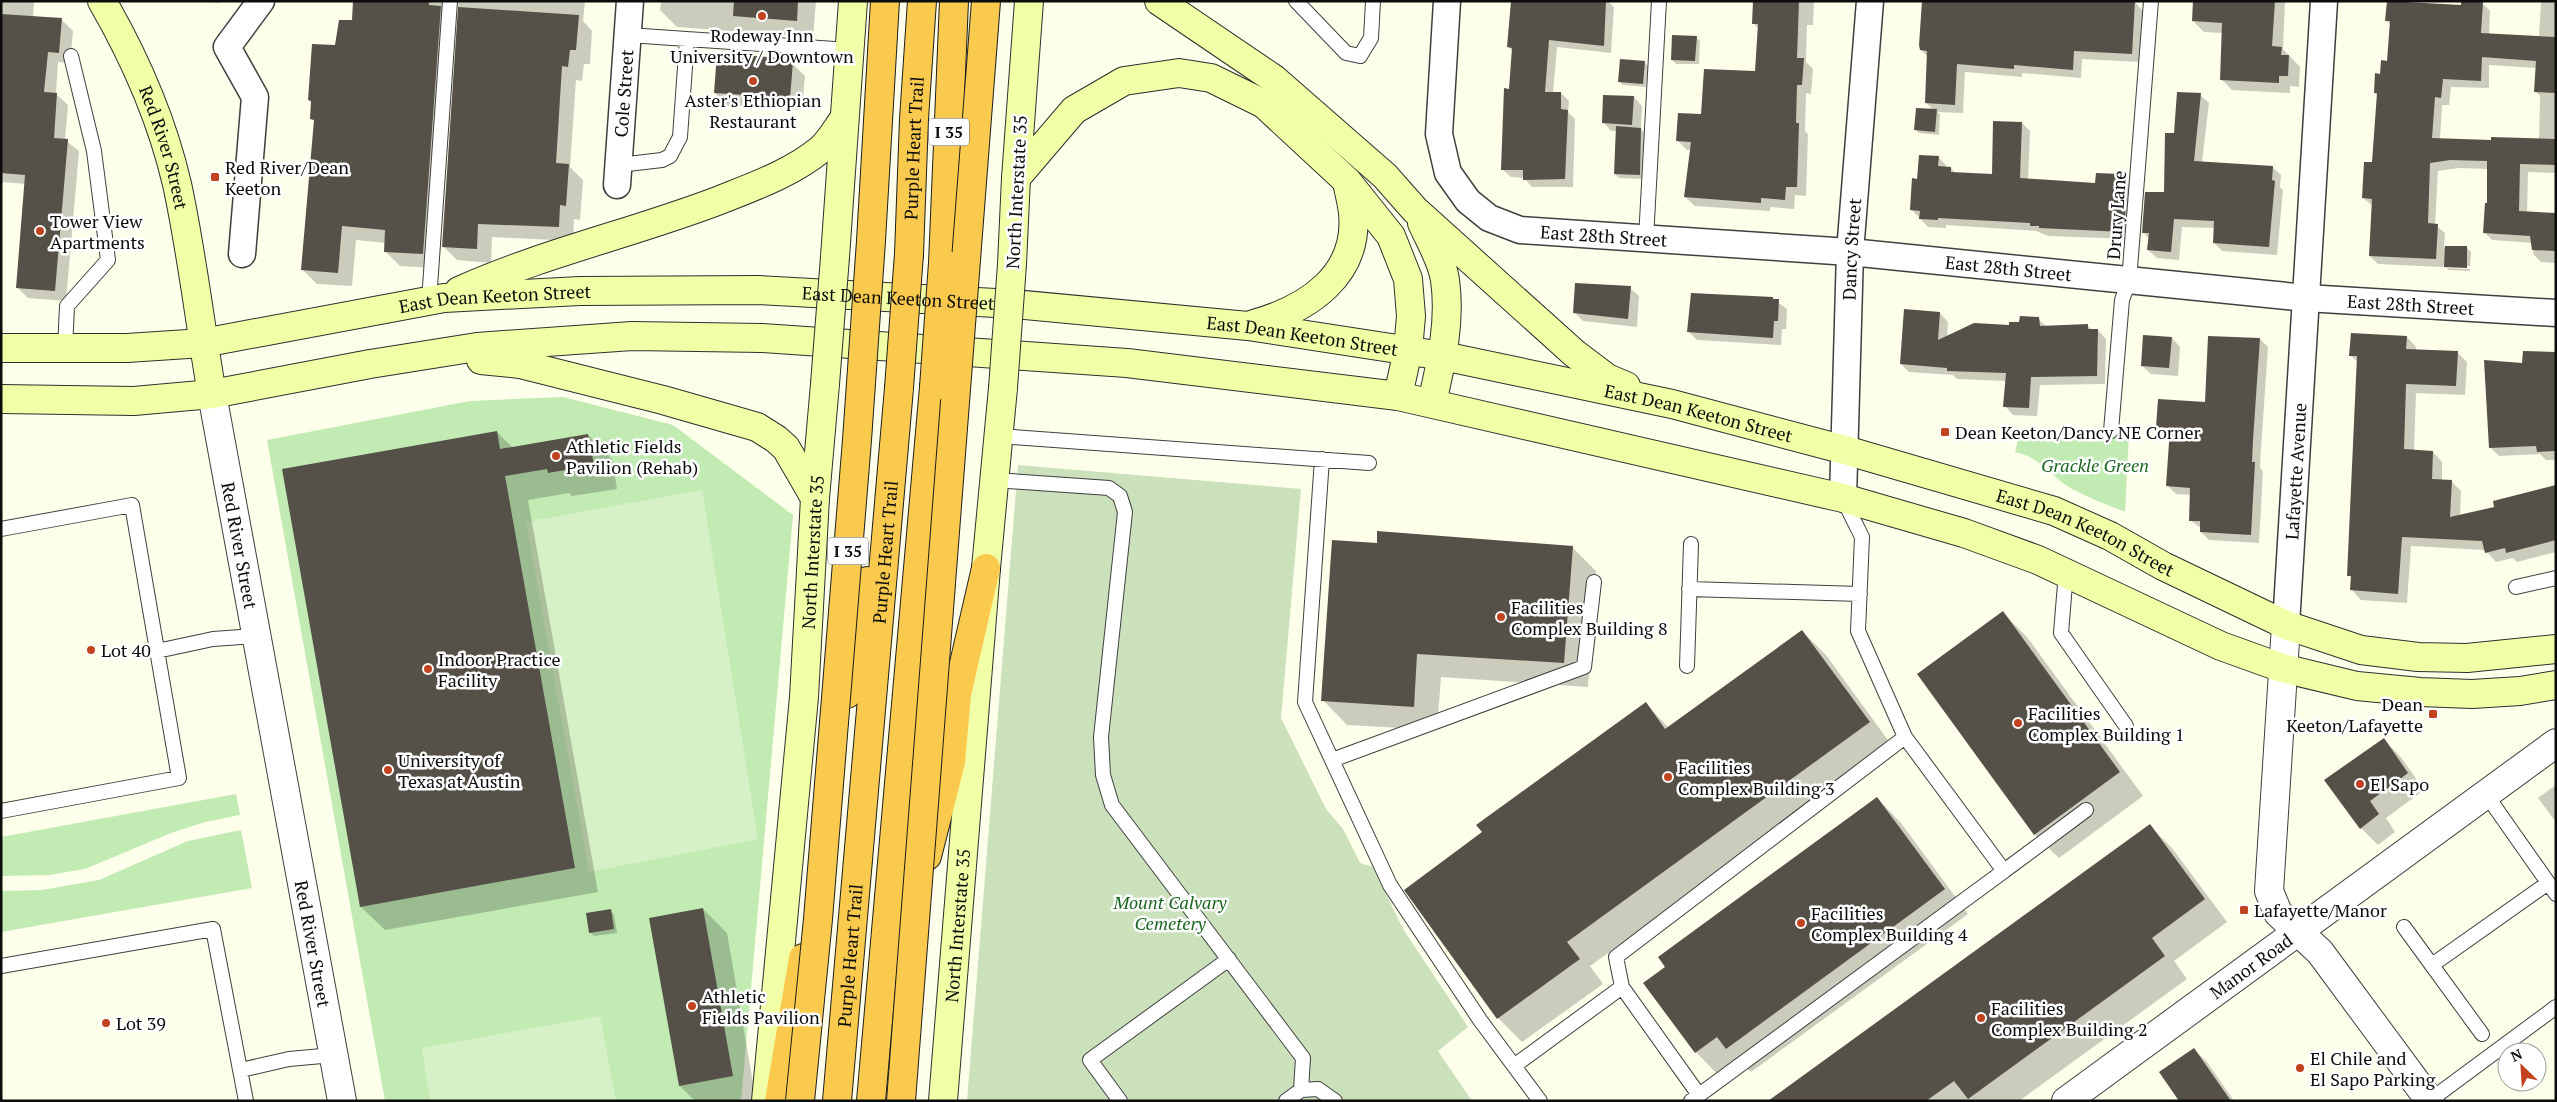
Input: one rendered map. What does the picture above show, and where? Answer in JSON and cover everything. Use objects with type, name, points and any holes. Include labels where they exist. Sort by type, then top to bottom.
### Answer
[{"type":"highway","name":"Purple Heart Trail","points":[[800,1101],[818,919],[857,440],[872,241],[885,1]]},
{"type":"highway","name":"Purple Heart Trail","points":[[837,1101],[909,254],[914,120],[922,1]]},
{"type":"highway","name":"Purple Heart Trail","points":[[871,1101],[934,387],[943,263],[954,1]]},
{"type":"highway","name":"I 35","points":[[901,1101],[986,1]]},
{"type":"highway","points":[[779,1101],[857,635],[892,447]]},
{"type":"highway","points":[[874,1061],[951,762],[957,694],[986,568]]},
{"type":"main road","name":"Red River Street","points":[[102,1],[137,69],[162,135],[177,184],[212,394]]},
{"type":"main road","name":"North Interstate 35","points":[[766,1101],[804,697],[815,498],[835,257],[853,1]]},
{"type":"main road","name":"North Interstate 35","points":[[943,1101],[986,568],[1003,388],[1029,1]]},
{"type":"main road","points":[[1159,1],[1274,78],[1384,176],[1415,210],[1574,353],[1607,378],[1672,404]]},
{"type":"main road","points":[[1016,178],[1074,110],[1124,81],[1179,73],[1211,78],[1264,104],[1347,181],[1391,236],[1408,279],[1411,322],[1408,350],[1398,396]]},
{"type":"main road","points":[[437,300],[502,272],[692,211],[767,182],[796,167],[822,148],[844,119]]},
{"type":"main road","points":[[1248,326],[1279,317],[1305,304],[1326,287],[1345,260],[1352,233],[1353,214],[1347,181]]},
{"type":"main road","points":[[1415,210],[1440,260],[1445,280],[1446,323],[1443,356],[1432,403]]},
{"type":"main road","name":"East Dean Keeton Street","points":[[1,348],[65,349],[203,343],[437,300],[580,291],[759,290],[1014,304],[1248,326],[1443,356],[1672,404],[1845,450],[2054,511],[2110,536],[2163,566],[2286,625],[2361,650],[2418,657],[2468,658],[2556,649]]},
{"type":"main road","points":[[1,399],[134,401],[212,394],[370,364],[477,348],[632,336],[762,338],[1127,362],[1398,396],[1843,498],[1964,533],[2038,560],[2221,646],[2282,668],[2357,686],[2420,692],[2472,694],[2556,686]]},
{"type":"main road","points":[[370,364],[444,359],[487,360],[520,364],[663,400],[757,428],[776,439],[786,448],[815,498]]},
{"type":"street","points":[[242,254],[254,97],[227,47],[261,1]]},
{"type":"street","name":"Cole Street","points":[[618,175],[630,1]]},
{"type":"street","name":"East 28th Street","points":[[1448,1],[1439,134],[1448,173],[1468,201],[1489,218],[1520,230],[1850,252],[2306,298],[2556,313]]},
{"type":"street","name":"Dancy Street","points":[[1843,498],[1850,252],[1870,1]]},
{"type":"street","name":"Lafayette Avenue","points":[[2324,1],[2269,892],[2278,914],[2320,952],[2429,1101]]},
{"type":"street","name":"Red River Street","points":[[212,394],[342,1101]]},
{"type":"street","name":"Manor Road","points":[[2066,1101],[2556,742]]},
{"type":"lane","points":[[437,300],[450,1]]},
{"type":"lane","points":[[1297,2],[1346,53],[1360,56],[1371,38],[1373,1]]},
{"type":"lane","points":[[1646,239],[1659,1]]},
{"type":"lane","name":"Drury Lane","points":[[2111,431],[2122,300],[2129,281],[2151,1]]},
{"type":"lane","points":[[628,35],[849,50]]},
{"type":"lane","points":[[618,175],[670,156],[680,137],[687,39]]},
{"type":"lane","points":[[65,349],[67,306],[108,260],[94,151],[71,56]]},
{"type":"lane","points":[[998,436],[1369,463]]},
{"type":"lane","points":[[1322,459],[1305,702],[1390,885],[1480,1020],[1540,1101]]},
{"type":"lane","points":[[995,480],[1109,488],[1120,496],[1125,512],[1101,737],[1103,775],[1112,805],[1302,1058],[1301,1090]]},
{"type":"lane","points":[[1843,498],[1862,537],[1858,631],[1905,737],[2004,871]]},
{"type":"lane","points":[[1,528],[132,505],[179,778],[1,811]]},
{"type":"lane","points":[[1687,666],[1690,544]]},
{"type":"lane","points":[[2066,572],[2061,633],[2126,726]]},
{"type":"lane","points":[[2516,587],[2556,578]]},
{"type":"lane","points":[[1332,760],[1584,667],[1594,582]]},
{"type":"lane","points":[[1689,589],[1860,594]]},
{"type":"lane","points":[[157,651],[213,639],[255,636]]},
{"type":"lane","points":[[1905,737],[1616,957],[1622,987],[1695,1098],[2086,810]]},
{"type":"lane","points":[[2432,966],[2552,889],[2485,794]]},
{"type":"lane","points":[[2404,928],[2482,1034]]},
{"type":"lane","points":[[1,966],[213,929],[246,1101]]},
{"type":"lane","points":[[1120,1101],[1090,1060],[1229,959]]},
{"type":"lane","points":[[1514,1066],[1622,987]]},
{"type":"lane","points":[[2429,1101],[2556,1007]]},
{"type":"lane","points":[[241,1070],[289,1059],[333,1055]]},
{"type":"lane","points":[[1286,1101],[1301,1090],[1318,1089],[1335,1101]]},
{"type":"green space","points":[[563,397],[673,425],[793,515],[741,1101],[385,1101],[267,440],[470,401]]},
{"type":"green space","name":"Grackle Green","points":[[2021,428],[2129,436],[2125,512],[2072,489],[2040,463],[2015,452]]},
{"type":"green space","name":"Mount Calvary Cemetery","points":[[1018,465],[1301,489],[1281,718],[1326,809],[1343,829],[1360,863],[1373,867],[1403,929],[1468,1027],[1438,1051],[1472,1101],[967,1101]]},
{"type":"green space","points":[[702,490],[758,839],[589,872],[526,522]]},
{"type":"green space","points":[[236,794],[240,815],[205,822],[171,833],[85,869],[49,875],[1,876],[1,837]]},
{"type":"green space","points":[[241,830],[252,888],[1,932],[1,891],[42,890],[99,880],[188,841]]},
{"type":"green space","points":[[600,1016],[616,1101],[430,1101],[422,1048]]},
{"type":"building","points":[[353,1],[429,1],[429,5],[441,6],[423,254],[384,252],[385,230],[342,226],[338,273],[301,270],[314,120],[310,119],[311,101],[308,100],[312,44],[335,45],[339,20],[352,20]]},
{"type":"building","points":[[734,1],[798,1],[797,21],[733,16]]},
{"type":"building","points":[[1511,1],[1606,1],[1604,46],[1549,40],[1545,92],[1561,92],[1561,109],[1568,110],[1565,179],[1523,180],[1523,170],[1501,170],[1504,88],[1509,89],[1512,48],[1507,47]]},
{"type":"building","points":[[1753,1],[1799,1],[1797,58],[1804,58],[1802,85],[1797,85],[1796,123],[1799,123],[1797,187],[1786,187],[1785,200],[1761,198],[1761,203],[1684,197],[1691,142],[1676,141],[1678,113],[1701,114],[1704,69],[1755,71],[1758,24],[1752,24]]},
{"type":"building","points":[[1922,1],[2135,1],[2132,54],[2074,51],[2073,70],[2014,65],[2014,69],[1957,64],[1955,105],[1925,103],[1927,51],[1920,50],[1919,45]]},
{"type":"building","points":[[2193,1],[2275,1],[2272,46],[2282,47],[2281,55],[2289,55],[2288,76],[2279,76],[2279,83],[2220,80],[2222,23],[2192,21]]},
{"type":"building","points":[[2387,1],[2461,5],[2461,1],[2483,2],[2481,33],[2556,37],[2556,93],[2534,92],[2536,61],[2482,57],[2481,81],[2443,79],[2441,98],[2435,97],[2432,138],[2491,140],[2491,137],[2556,139],[2556,165],[2520,164],[2519,211],[2556,213],[2556,251],[2532,250],[2530,236],[2483,233],[2485,203],[2487,203],[2487,161],[2450,160],[2430,163],[2428,223],[2438,224],[2436,259],[2369,256],[2372,199],[2362,198],[2364,162],[2372,162],[2377,93],[2374,93],[2375,73],[2380,74],[2381,60],[2387,61],[2390,21],[2385,21]]},
{"type":"building","points":[[458,7],[579,15],[576,50],[570,50],[568,67],[562,66],[556,163],[569,164],[566,206],[560,205],[559,227],[478,224],[477,249],[442,247]]},
{"type":"building","points":[[1,14],[62,18],[59,53],[48,52],[44,92],[57,93],[54,138],[68,139],[55,291],[16,288],[25,175],[1,173]]},
{"type":"building","points":[[1672,35],[1697,36],[1695,61],[1671,60]]},
{"type":"building","name":"Aster's Ethiopian Restaurant","points":[[717,53],[783,58],[783,61],[793,62],[790,98],[714,93]]},
{"type":"building","points":[[1620,59],[1645,61],[1643,84],[1618,82]]},
{"type":"building","points":[[2177,92],[2201,93],[2194,161],[2273,166],[2272,180],[2275,181],[2269,247],[2213,243],[2214,221],[2174,219],[2171,252],[2147,250],[2149,233],[2142,233],[2145,192],[2164,192],[2165,133],[2174,133]]},
{"type":"building","points":[[1603,95],[1634,96],[1632,125],[1602,123]]},
{"type":"building","points":[[1916,108],[1937,109],[1935,132],[1914,130]]},
{"type":"building","points":[[1993,121],[2022,122],[2020,178],[2095,183],[2096,173],[2121,174],[2121,191],[2127,191],[2124,232],[2039,228],[2039,226],[2030,226],[2030,223],[1938,218],[1938,220],[1919,219],[1920,211],[1910,210],[1912,178],[1917,179],[1919,155],[1939,156],[1938,166],[1951,167],[1951,172],[1992,174]]},
{"type":"building","points":[[1616,126],[1641,128],[1640,175],[1614,174]]},
{"type":"building","points":[[2445,246],[2467,246],[2467,268],[2444,267]]},
{"type":"building","points":[[1575,283],[1631,286],[1628,319],[1573,313]]},
{"type":"building","points":[[1691,293],[1773,297],[1773,299],[1779,299],[1778,321],[1774,321],[1773,338],[1687,332]]},
{"type":"building","points":[[1904,309],[1940,312],[1938,340],[1974,323],[2009,325],[2009,322],[2019,322],[2020,316],[2039,317],[2040,326],[2088,324],[2088,329],[2098,329],[2097,376],[2031,377],[2029,408],[2003,407],[2006,373],[1947,371],[1947,368],[1900,364]]},
{"type":"building","points":[[2351,333],[2407,336],[2406,349],[2458,351],[2456,386],[2406,384],[2404,449],[2433,451],[2432,479],[2452,480],[2450,517],[2494,507],[2493,501],[2556,485],[2556,540],[2506,553],[2505,548],[2485,553],[2482,541],[2402,537],[2398,594],[2350,590],[2351,576],[2347,576],[2357,356],[2349,356]]},
{"type":"building","points":[[2143,335],[2172,337],[2169,368],[2141,366]]},
{"type":"building","points":[[2208,336],[2260,338],[2253,440],[2252,462],[2255,462],[2251,535],[2200,532],[2200,521],[2189,521],[2190,488],[2166,486],[2170,428],[2156,427],[2158,399],[2205,402]]},
{"type":"building","points":[[2523,351],[2556,352],[2556,451],[2537,452],[2536,446],[2489,448],[2484,360],[2522,363]]},
{"type":"building","name":"Indoor Practice Facility","points":[[497,431],[500,449],[588,434],[594,465],[548,473],[547,469],[505,476],[575,868],[360,907],[282,469]]},
{"type":"building","name":"Facilities Complex Building 8","points":[[1377,531],[1573,546],[1564,663],[1417,654],[1414,707],[1321,701],[1332,540],[1377,543]]},
{"type":"building","name":"Facilities Complex Building 1","points":[[2003,611],[2120,772],[2034,835],[1917,674]]},
{"type":"building","name":"Facilities Complex Building 3","points":[[1802,630],[1870,722],[1567,942],[1580,959],[1497,1019],[1404,890],[1482,832],[1476,825],[1646,702],[1665,729]]},
{"type":"building","name":"El Sapo","points":[[2384,738],[2408,773],[2370,801],[2379,814],[2360,829],[2324,780]]},
{"type":"building","name":"Facilities Complex Building 4","points":[[1877,797],[1945,889],[1726,1049],[1717,1037],[1695,1053],[1643,983],[1665,967],[1658,957]]},
{"type":"building","name":"Facilities Complex Building 2","points":[[2150,824],[2205,899],[2152,938],[2165,956],[1968,1099],[1954,1081],[1926,1101],[1768,1101]]},
{"type":"building","name":"Athletic Fields Pavilion","points":[[703,908],[733,1076],[679,1086],[649,918]]},
{"type":"building","points":[[611,909],[614,929],[589,933],[586,913]]},
{"type":"building","points":[[2194,1048],[2231,1101],[2179,1101],[2159,1072]]},
{"type":"place","name":"Rodeway Inn University / Downtown","points":[[762,16]]},
{"type":"place","name":"Aster's Ethiopian Restaurant","points":[[753,81]]},
{"type":"place","name":"Red River/Dean Keeton","points":[[215,177]]},
{"type":"place","name":"Tower View Apartments","points":[[40,231]]},
{"type":"place","name":"Dean Keeton/Dancy NE Corner","points":[[1945,432]]},
{"type":"place","name":"Athletic Fields Pavilion (Rehab)","points":[[556,456]]},
{"type":"place","name":"Facilities Complex Building 8","points":[[1501,617]]},
{"type":"place","name":"Lot 40","points":[[91,650]]},
{"type":"place","name":"Indoor Practice Facility","points":[[428,669]]},
{"type":"place","name":"Dean Keeton/Lafayette","points":[[2433,714]]},
{"type":"place","name":"Facilities Complex Building 1","points":[[2018,723]]},
{"type":"place","name":"University of Texas at Austin","points":[[388,770]]},
{"type":"place","name":"Facilities Complex Building 3","points":[[1668,777]]},
{"type":"place","name":"El Sapo","points":[[2360,784]]},
{"type":"place","name":"Lafayette/Manor","points":[[2244,910]]},
{"type":"place","name":"Facilities Complex Building 4","points":[[1801,923]]},
{"type":"place","name":"Athletic Fields Pavilion","points":[[692,1006]]},
{"type":"place","name":"Facilities Complex Building 2","points":[[1981,1018]]},
{"type":"place","name":"Lot 39","points":[[106,1023]]},
{"type":"place","name":"El Chile and El Sapo Parking","points":[[2300,1068]]}]
